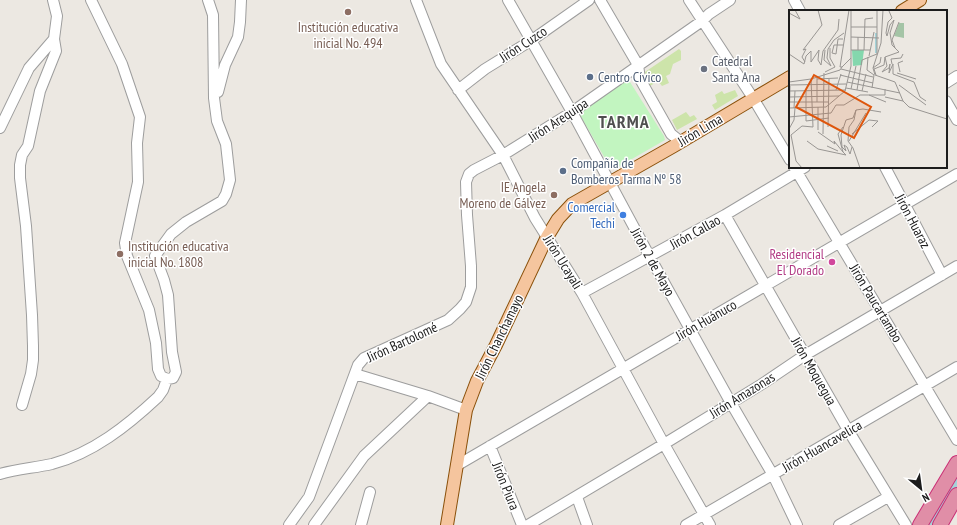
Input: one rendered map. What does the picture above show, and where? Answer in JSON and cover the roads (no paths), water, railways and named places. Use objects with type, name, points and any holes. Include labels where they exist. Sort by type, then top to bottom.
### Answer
[{"type":"highway","points":[[920,525],[957,463]]},
{"type":"highway","points":[[940,525],[957,495]]},
{"type":"main road","points":[[904,10],[920,0]]},
{"type":"main road","name":"Jirón Lima","points":[[610,182],[681,142],[789,78]]},
{"type":"main road","name":"Jirón Chanchamayo","points":[[447,525],[466,410],[477,381],[496,345],[546,237],[558,219],[572,204],[610,182]]},
{"type":"street","points":[[22,405],[31,374],[33,353],[26,226],[20,178],[20,165],[22,156],[28,146],[40,91],[56,51],[54,39],[57,16],[53,0]]},
{"type":"street","points":[[91,0],[122,64],[140,117],[137,149],[138,182],[125,243],[127,256],[149,310],[156,343],[158,370],[161,376],[167,380]]},
{"type":"street","points":[[0,474],[52,463],[94,447],[108,439],[158,397],[167,380],[173,378],[176,372],[172,352],[168,295],[155,256],[171,234],[186,222],[222,200],[226,194],[230,180],[226,144],[217,120],[213,67],[213,15],[208,0]]},
{"type":"street","points":[[216,110],[219,84],[225,65],[238,37],[241,0]]},
{"type":"street","name":"Jirón Ucayali","points":[[416,0],[441,64],[504,155],[535,218],[582,293],[710,525]]},
{"type":"street","name":"Jirón 2 de Mayo","points":[[508,0],[532,40],[650,257],[772,474],[797,525]]},
{"type":"street","name":"Jirón Cuzco","points":[[458,90],[485,69],[532,40],[589,0]]},
{"type":"street","points":[[600,0],[638,65],[640,79],[671,134],[681,142]]},
{"type":"street","points":[[689,0],[753,98],[789,158]]},
{"type":"street","name":"Jirón Arequipa","points":[[467,177],[474,170],[504,155],[572,112],[730,0]]},
{"type":"street","points":[[794,0],[799,10]]},
{"type":"street","points":[[0,128],[29,68],[54,39]]},
{"type":"street","points":[[947,82],[957,76]]},
{"type":"street","points":[[947,103],[957,120]]},
{"type":"street","name":"Jirón Huaraz","points":[[886,168],[942,275]]},
{"type":"street","name":"Jirón Callao","points":[[582,293],[724,215],[799,169]]},
{"type":"street","name":"Jirón Paucartambo","points":[[799,169],[880,311],[957,440]]},
{"type":"street","name":"Jirón Huánuco","points":[[456,466],[905,204],[956,176]]},
{"type":"street","name":"Jirón Bartolomé","points":[[289,525],[309,497],[358,365],[364,358],[448,320],[466,302],[471,287],[472,266],[467,214],[467,177]]},
{"type":"street","name":"Jirón Moquegua","points":[[724,215],[848,430],[906,525]]},
{"type":"street","name":"Jirón Amazonas","points":[[528,525],[577,497],[731,403],[805,355],[957,266]]},
{"type":"street","name":"Jirón Huancavelica","points":[[686,525],[957,367]]},
{"type":"street","points":[[355,374],[428,396],[466,410]]},
{"type":"street","points":[[314,525],[364,456],[428,396]]},
{"type":"street","name":"Jirón Piura","points":[[490,446],[522,525]]},
{"type":"street","points":[[361,525],[370,492]]},
{"type":"street","points":[[577,497],[587,525]]},
{"type":"street","points":[[839,525],[888,497]]},
{"type":"waterway","points":[[932,525],[957,480]]},
{"type":"place","name":"Institución educativa inicial No. 494","points":[[348,12]]},
{"type":"place","name":"Catedral Santa Ana","points":[[704,69]]},
{"type":"place","name":"Centro Cívico","points":[[590,77]]},
{"type":"place","name":"Compañía de Bomberos Tarma Nº 58","points":[[563,171]]},
{"type":"place","name":"IE Angela Moreno de Gálvez","points":[[554,195]]},
{"type":"place","name":"Comercial Techi","points":[[623,215]]},
{"type":"place","name":"Institución educativa inicial No. 1808","points":[[120,254]]},
{"type":"place","name":"Residencial El Dorado","points":[[832,262]]},
{"type":"district","name":"TARMA","points":[[624,122]]}]
